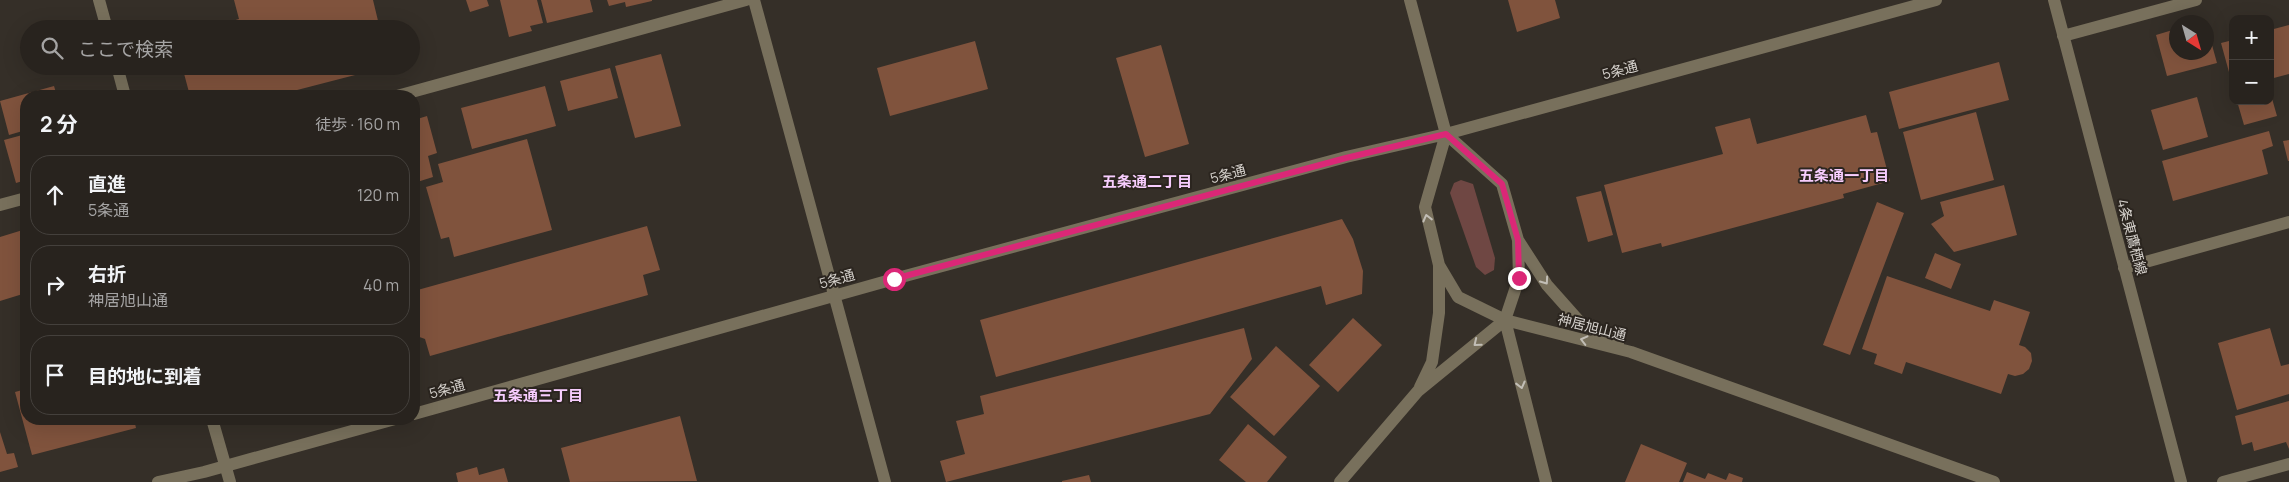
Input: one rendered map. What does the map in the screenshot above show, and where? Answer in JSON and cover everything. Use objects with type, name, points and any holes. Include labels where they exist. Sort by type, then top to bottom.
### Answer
[{"type":"street","points":[[99,0],[105,20]]},
{"type":"street","points":[[419,90],[746,0]]},
{"type":"street","points":[[754,0],[885,482]]},
{"type":"street","points":[[1410,0],[1446,134]]},
{"type":"street","name":"5条通","points":[[420,412],[834,296],[1346,158],[1446,134],[1936,0]]},
{"type":"street","name":"4条東鷹栖線","points":[[2054,0],[2181,482]]},
{"type":"street","points":[[2063,36],[2196,0]]},
{"type":"street","points":[[119,75],[123,90]]},
{"type":"street","name":"神居旭山通","points":[[1340,482],[1418,391],[1505,320],[1519,278],[1518,240],[1502,184],[1446,134],[1425,207],[1439,265],[1439,313],[1432,362],[1418,391]]},
{"type":"street","points":[[0,205],[20,200]]},
{"type":"street","points":[[2124,268],[2289,222]]},
{"type":"street","name":"神居旭山通","points":[[1518,240],[1547,285],[1579,321],[1631,352]]},
{"type":"street","name":"神居旭山通","points":[[1439,265],[1458,298],[1505,320],[1631,352]]},
{"type":"street","points":[[1505,320],[1546,482]]},
{"type":"street","points":[[1631,352],[1994,482]]},
{"type":"street","points":[[214,425],[230,482]]},
{"type":"street","points":[[158,482],[226,466],[373,425]]},
{"type":"street","points":[[2223,482],[2289,464]]},
{"type":"shaded area","points":[[1461,180],[1473,184],[1495,258],[1494,270],[1485,275],[1476,267],[1450,193],[1454,183]]},
{"type":"building","points":[[234,0],[373,0],[378,20],[236,20],[239,19]]},
{"type":"building","points":[[466,0],[487,0],[489,6],[470,12]]},
{"type":"building","points":[[500,0],[537,0],[543,23],[530,26],[532,31],[509,37]]},
{"type":"building","points":[[541,0],[590,0],[593,12],[547,23]]},
{"type":"building","points":[[607,0],[652,1],[626,7],[625,2],[609,6]]},
{"type":"building","points":[[1508,0],[1555,0],[1560,18],[1517,32]]},
{"type":"building","points":[[2289,25],[2289,74],[2274,78],[2274,60],[2274,29]]},
{"type":"building","points":[[2169,31],[2169,60],[2214,60],[2214,52],[2217,63],[2167,76],[2156,35]]},
{"type":"building","points":[[975,41],[988,89],[890,116],[877,68]]},
{"type":"building","points":[[2229,41],[2229,72],[2221,43]]},
{"type":"building","points":[[1161,45],[1189,144],[1145,157],[1116,58]]},
{"type":"building","points":[[661,54],[681,126],[635,138],[615,66]]},
{"type":"building","points":[[1999,62],[2009,100],[1899,129],[1889,92]]},
{"type":"building","points":[[610,68],[618,98],[568,111],[560,81]]},
{"type":"building","points":[[184,75],[355,75],[297,90],[188,90]]},
{"type":"building","points":[[54,86],[55,90],[40,90]]},
{"type":"building","points":[[545,86],[556,126],[472,149],[461,108]]},
{"type":"building","points":[[20,95],[20,132],[9,135],[0,101]]},
{"type":"building","points":[[2197,97],[2208,137],[2163,150],[2151,110]]},
{"type":"building","points":[[2238,105],[2274,105],[2277,116],[2244,125]]},
{"type":"building","points":[[1976,112],[1994,180],[1921,200],[1903,132]]},
{"type":"building","points":[[1866,115],[1871,133],[1877,132],[1890,181],[1843,194],[1844,198],[1662,247],[1661,243],[1622,253],[1604,185],[1723,154],[1715,127],[1750,118],[1757,144]]},
{"type":"building","points":[[427,116],[437,153],[428,156],[433,177],[420,181],[420,118]]},
{"type":"building","points":[[2269,131],[2273,146],[2262,150],[2268,174],[2173,201],[2162,161]]},
{"type":"building","points":[[20,136],[20,182],[16,183],[4,140]]},
{"type":"building","points":[[527,139],[552,230],[454,257],[449,237],[441,239],[426,187],[443,182],[438,164]]},
{"type":"building","points":[[2289,140],[2289,161],[2288,161],[2283,141]]},
{"type":"building","points":[[2004,185],[2017,235],[1954,252],[1931,224],[1944,216],[1940,202]]},
{"type":"building","points":[[1601,191],[1613,235],[1588,242],[1576,197]]},
{"type":"building","points":[[1877,202],[1904,213],[1850,355],[1823,345]]},
{"type":"building","points":[[1342,219],[1353,239],[1363,271],[1362,294],[1326,305],[1321,286],[996,377],[980,320]]},
{"type":"building","points":[[647,226],[660,270],[643,275],[648,295],[430,356],[425,339],[420,337],[420,289]]},
{"type":"building","points":[[20,231],[20,295],[0,301],[0,237]]},
{"type":"building","points":[[1935,253],[1961,264],[1951,289],[1925,278]]},
{"type":"building","points":[[1887,276],[1990,311],[1994,300],[2030,312],[2019,345],[2025,347],[2031,353],[2032,361],[2029,369],[2023,374],[2015,376],[2008,374],[2001,394],[1906,362],[1902,374],[1874,364],[1877,354],[1862,349]]},
{"type":"building","points":[[1353,318],[1382,345],[1338,392],[1309,365]]},
{"type":"building","points":[[1244,328],[1252,359],[1210,414],[946,482],[940,461],[965,454],[956,421],[984,414],[980,396]]},
{"type":"building","points":[[2270,328],[2281,366],[2289,364],[2289,394],[2237,410],[2218,343]]},
{"type":"building","points":[[1276,346],[1320,386],[1274,436],[1230,397]]},
{"type":"building","points":[[20,391],[20,411],[15,392]]},
{"type":"building","points":[[2289,401],[2289,449],[2286,442],[2254,451],[2252,442],[2242,445],[2235,416]]},
{"type":"building","points":[[680,416],[697,481],[570,482],[561,448]]},
{"type":"building","points":[[1248,424],[1287,457],[1267,482],[1246,482],[1219,460]]},
{"type":"building","points":[[24,425],[135,425],[136,428],[32,455]]},
{"type":"building","points":[[0,432],[7,454],[14,453],[18,467],[0,472]]},
{"type":"building","points":[[1641,444],[1687,463],[1679,482],[1625,482]]},
{"type":"building","points":[[477,467],[479,475],[504,468],[508,482],[458,482],[456,473]]},
{"type":"building","points":[[1687,472],[1705,479],[1708,473],[1726,480],[1729,473],[1743,478],[1742,482],[1683,482]]},
{"type":"building","points":[[1089,475],[1091,482],[1062,482],[1062,481]]},
{"type":"district","name":"五条通一丁目","points":[[1844,176]]},
{"type":"district","name":"五条通二丁目","points":[[1147,182]]},
{"type":"district","name":"五条通三丁目","points":[[538,396]]},
{"type":"route","points":[[894,279],[1346,158],[1446,134],[1502,184],[1518,240],[1519,278]]}]
